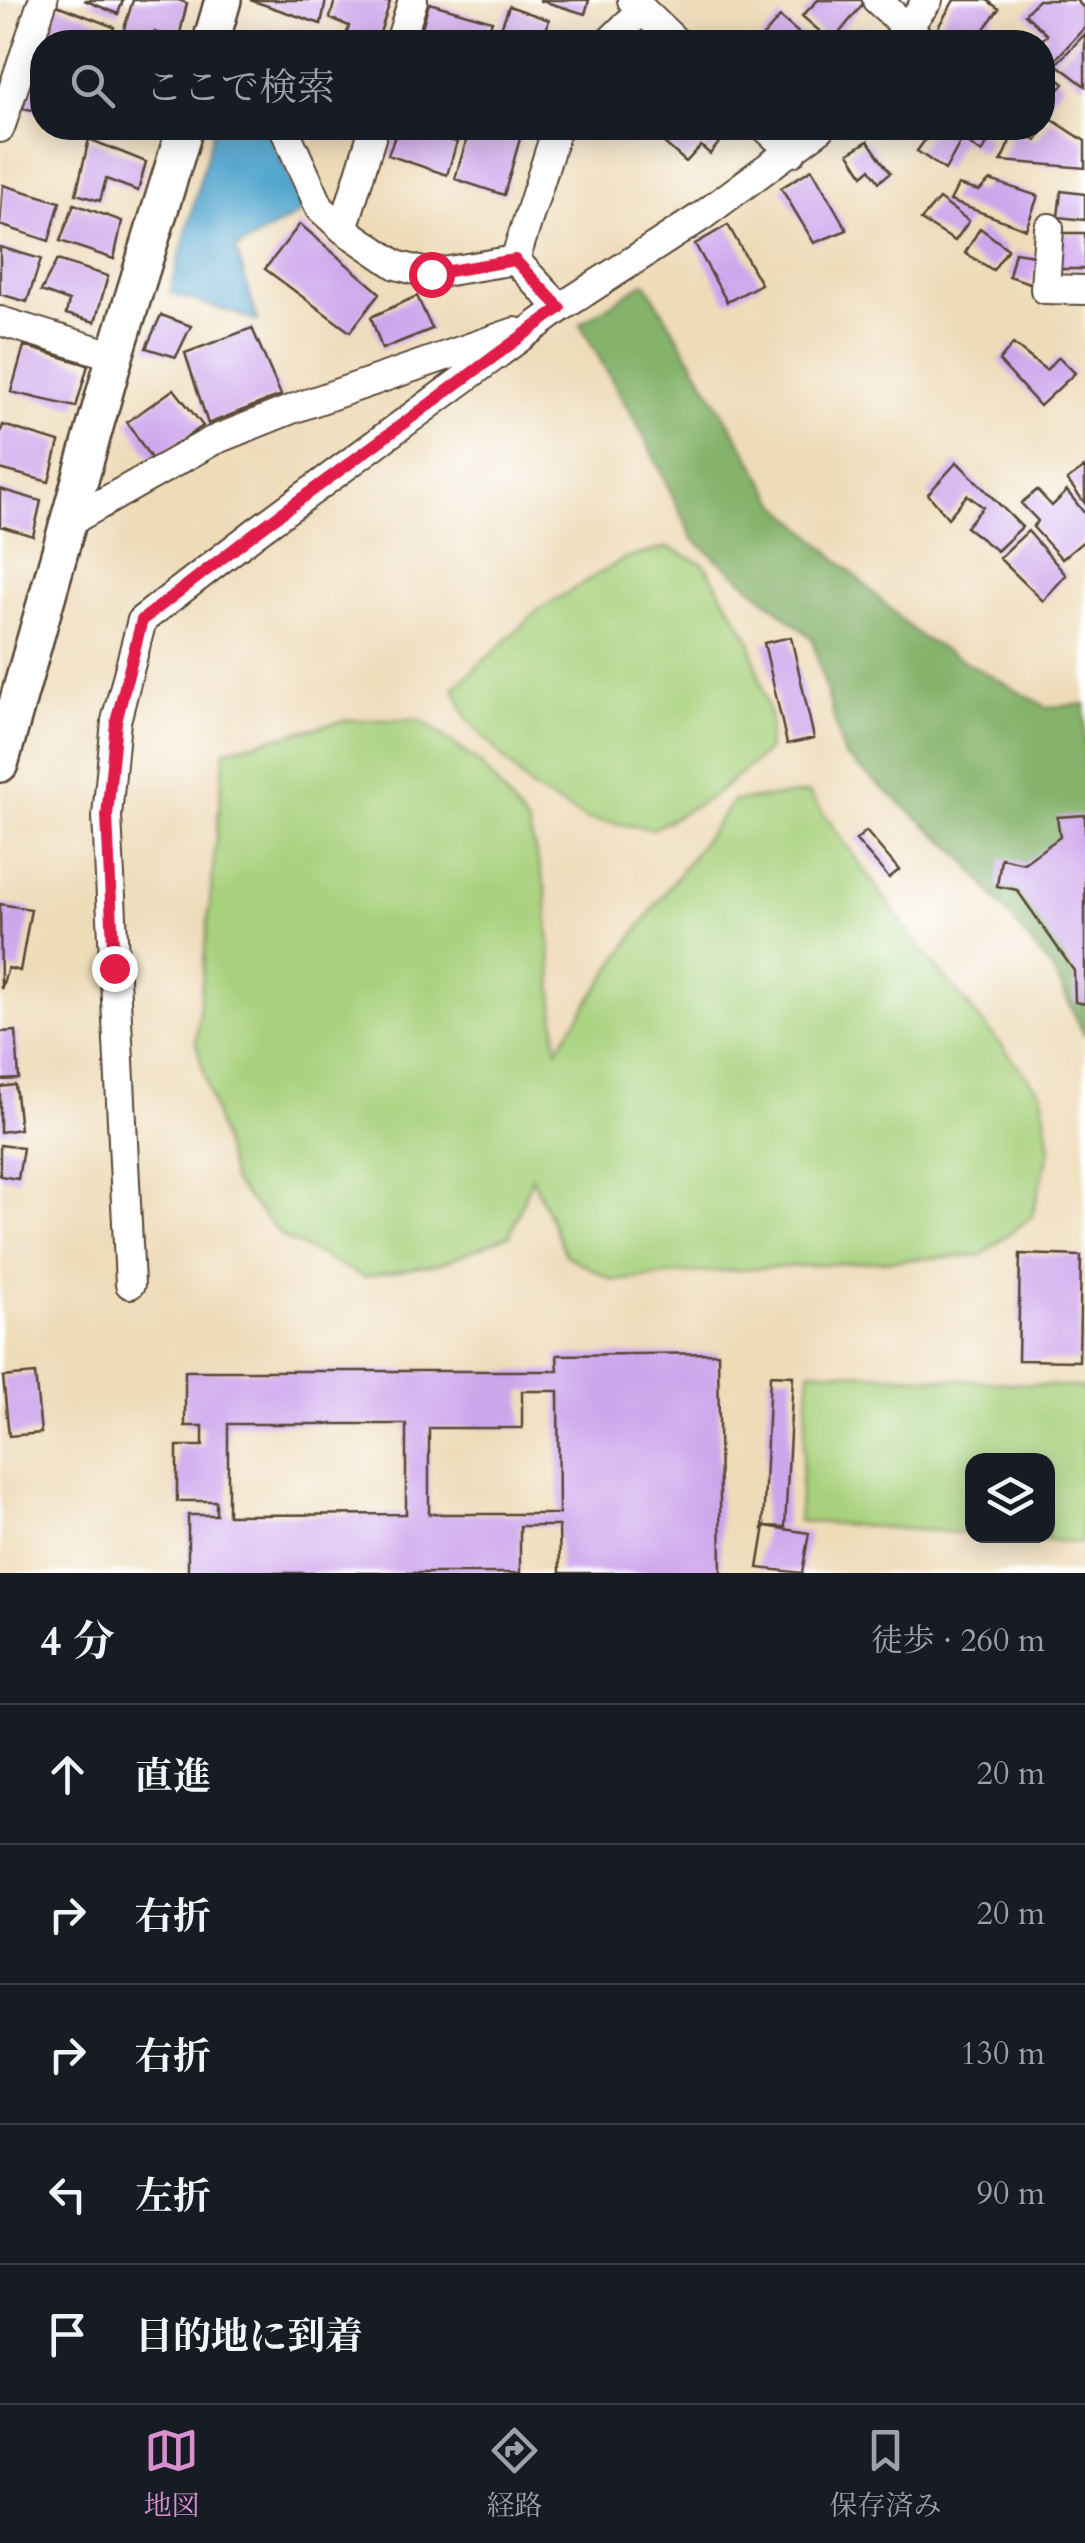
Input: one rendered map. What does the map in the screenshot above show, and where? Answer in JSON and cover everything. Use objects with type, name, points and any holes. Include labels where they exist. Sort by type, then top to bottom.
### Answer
[{"type":"street","points":[[33,30],[43,0]]},
{"type":"street","points":[[403,30],[412,0]]},
{"type":"street","points":[[877,0],[902,30]]},
{"type":"street","points":[[913,30],[928,0]]},
{"type":"street","points":[[213,30],[217,3]]},
{"type":"street","points":[[618,30],[637,5],[663,30]]},
{"type":"street","points":[[0,128],[30,39]]},
{"type":"street","points":[[2,750],[181,140]]},
{"type":"street","points":[[289,140],[320,208],[396,265],[431,274],[515,260]]},
{"type":"street","points":[[343,229],[370,140]]},
{"type":"street","points":[[515,260],[553,140]]},
{"type":"street","points":[[779,140],[792,152]]},
{"type":"street","points":[[130,1284],[107,816],[116,722],[142,620],[552,315],[702,216],[806,140]]},
{"type":"street","points":[[1049,228],[1045,288],[1085,290]]},
{"type":"street","points":[[515,260],[552,315]]},
{"type":"street","points":[[68,522],[212,441],[552,315]]},
{"type":"street","points":[[0,321],[115,356]]},
{"type":"green space","points":[[645,282],[777,503],[919,636],[1047,707],[1085,704],[1085,1036],[1054,972],[961,855],[844,755],[812,638],[693,539],[646,440],[580,324]]},
{"type":"green space","points":[[668,547],[705,565],[749,638],[771,720],[767,751],[715,795],[653,829],[586,819],[532,789],[468,720],[454,688],[540,609],[624,559]]},
{"type":"green space","points":[[347,720],[421,720],[482,765],[528,825],[546,890],[557,1049],[636,932],[733,801],[809,793],[920,948],[1042,1094],[1050,1150],[1032,1216],[982,1255],[614,1281],[566,1255],[532,1177],[510,1235],[442,1263],[363,1277],[283,1237],[233,1182],[196,1043],[225,750]]},
{"type":"green space","points":[[810,1370],[1085,1388],[1081,1543],[1055,1541],[1055,1453],[965,1453],[965,1533],[798,1521]]},
{"type":"water","points":[[211,140],[273,140],[304,211],[236,249],[258,321],[170,293]]},
{"type":"building","points":[[84,0],[123,0],[118,14]]},
{"type":"building","points":[[133,0],[187,3],[181,30],[124,30]]},
{"type":"building","points":[[250,0],[326,0],[321,24]]},
{"type":"building","points":[[335,0],[390,2],[381,30],[348,30],[349,26],[330,18]]},
{"type":"building","points":[[539,0],[589,0],[585,14]]},
{"type":"building","points":[[818,0],[866,0],[842,30],[818,30],[802,16]]},
{"type":"building","points":[[954,0],[987,0],[999,9],[983,30],[936,30]]},
{"type":"building","points":[[1038,0],[1076,0],[1085,9],[1085,27],[1055,60],[1055,30],[1042,30],[1025,14]]},
{"type":"building","points":[[429,3],[492,21],[489,30],[421,30]]},
{"type":"building","points":[[54,4],[114,27],[113,30],[46,30]]},
{"type":"building","points":[[509,6],[549,20],[546,30],[500,30]]},
{"type":"building","points":[[780,17],[795,30],[769,30]]},
{"type":"building","points":[[1085,34],[1085,86],[1056,64]]},
{"type":"building","points":[[1055,77],[1064,84],[1055,94]]},
{"type":"building","points":[[30,80],[30,109],[23,108]]},
{"type":"building","points":[[1055,122],[1085,141],[1085,168],[1001,161],[1010,140],[1055,140]]},
{"type":"building","points":[[89,140],[146,162],[138,191],[106,179],[100,201],[76,194]]},
{"type":"building","points":[[394,140],[457,142],[447,175],[388,155]]},
{"type":"building","points":[[466,140],[520,140],[504,195],[455,179]]},
{"type":"building","points":[[661,140],[721,140],[710,154],[701,146],[686,162]]},
{"type":"building","points":[[925,140],[961,140],[945,170],[917,151]]},
{"type":"building","points":[[963,140],[989,140],[982,153]]},
{"type":"building","points":[[868,141],[890,173],[879,182],[870,169],[863,175],[849,153]]},
{"type":"building","points":[[812,169],[847,230],[814,243],[781,188]]},
{"type":"building","points":[[990,180],[1038,196],[1026,229],[950,201],[958,185],[979,191]]},
{"type":"building","points":[[3,185],[60,202],[49,241],[0,225]]},
{"type":"building","points":[[1061,191],[1085,194],[1085,220],[1058,217]]},
{"type":"building","points":[[939,199],[969,221],[955,241],[921,220]]},
{"type":"building","points":[[74,204],[122,221],[114,259],[60,241]]},
{"type":"building","points":[[300,224],[380,293],[350,332],[265,269]]},
{"type":"building","points":[[728,225],[761,284],[727,302],[695,244]]},
{"type":"building","points":[[980,228],[1008,249],[993,270],[965,253]]},
{"type":"building","points":[[1057,233],[1085,233],[1085,269],[1057,269]]},
{"type":"building","points":[[0,247],[41,259],[27,302],[0,294]]},
{"type":"building","points":[[1015,252],[1040,256],[1032,284],[1009,276]]},
{"type":"building","points":[[57,260],[108,276],[95,322],[66,314],[69,301],[41,291]]},
{"type":"building","points":[[417,296],[432,329],[382,349],[371,317]]},
{"type":"building","points":[[161,315],[191,326],[176,357],[146,348]]},
{"type":"building","points":[[252,328],[281,395],[208,424],[185,353]]},
{"type":"building","points":[[1013,344],[1046,370],[1059,357],[1075,373],[1040,406],[999,361]]},
{"type":"building","points":[[24,346],[88,365],[76,407],[11,392]]},
{"type":"building","points":[[174,389],[203,426],[152,460],[127,422]]},
{"type":"building","points":[[3,425],[59,442],[49,482],[0,469]]},
{"type":"building","points":[[957,462],[1022,527],[997,551],[966,527],[983,507],[967,495],[948,518],[928,494]]},
{"type":"building","points":[[1085,467],[1085,503],[1067,480]]},
{"type":"building","points":[[0,489],[41,501],[33,536],[0,526]]},
{"type":"building","points":[[1037,490],[1052,506],[1067,491],[1085,514],[1085,540],[1062,559],[1033,527],[1038,521],[1021,503]]},
{"type":"building","points":[[1028,531],[1066,575],[1043,601],[999,558]]},
{"type":"building","points":[[791,637],[814,738],[787,744],[764,643]]},
{"type":"building","points":[[1085,815],[1085,1004],[1075,1002],[1074,971],[1017,890],[997,886],[1001,858],[1024,863],[1060,837],[1057,817]]},
{"type":"building","points":[[866,831],[899,870],[889,878],[856,840]]},
{"type":"building","points":[[0,904],[31,909],[20,971],[8,968],[1,989]]},
{"type":"building","points":[[16,1031],[19,1079],[0,1080],[0,1032]]},
{"type":"building","points":[[15,1085],[20,1129],[0,1132],[0,1087]]},
{"type":"building","points":[[0,1145],[23,1148],[18,1179],[0,1176]]},
{"type":"building","points":[[1020,1254],[1081,1256],[1079,1361],[1018,1360]]},
{"type":"building","points":[[718,1353],[721,1573],[560,1573],[559,1526],[520,1526],[520,1573],[188,1573],[188,1515],[216,1515],[216,1501],[177,1501],[177,1446],[203,1446],[203,1426],[185,1426],[185,1371],[558,1371],[557,1355]],"holes":[[[522,1391],[558,1391],[559,1514],[429,1514],[429,1428],[522,1428]],[[228,1424],[406,1424],[406,1514],[228,1515]]]},
{"type":"building","points":[[35,1374],[41,1433],[9,1436],[3,1377]]},
{"type":"building","points":[[770,1375],[793,1376],[785,1527],[765,1526]]},
{"type":"building","points":[[765,1526],[809,1533],[802,1573],[758,1568]]},
{"type":"route","points":[[114,968],[107,816],[116,722],[142,620],[560,308],[515,260],[431,274]]}]
